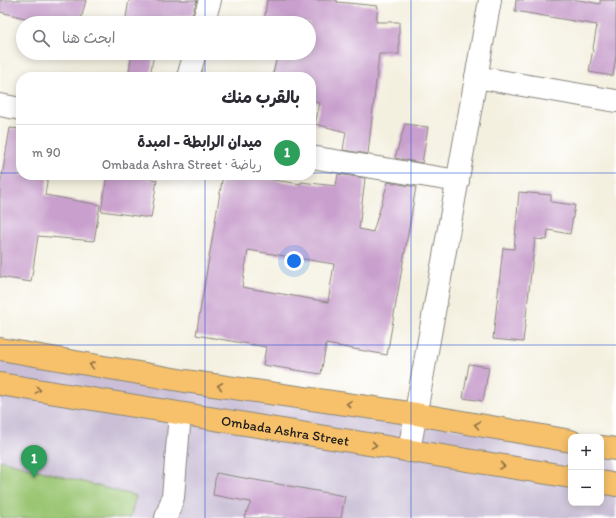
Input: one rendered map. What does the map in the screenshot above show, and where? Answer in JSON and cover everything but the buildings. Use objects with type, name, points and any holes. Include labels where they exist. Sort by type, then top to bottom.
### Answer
[{"type":"main road","points":[[0,349],[185,381],[416,414],[568,440]]},
{"type":"main road","name":"Ombada Ashra Street","points":[[0,384],[568,477]]},
{"type":"main road","points":[[604,447],[616,449]]},
{"type":"main road","points":[[604,482],[616,484]]},
{"type":"street","points":[[205,16],[210,0]]},
{"type":"street","points":[[409,451],[490,0]]},
{"type":"street","points":[[189,72],[193,60]]},
{"type":"street","points":[[476,77],[616,101]]},
{"type":"street","points":[[0,105],[16,108]]},
{"type":"street","points":[[316,158],[458,181]]},
{"type":"street","points":[[166,518],[172,497],[180,414]]},
{"type":"shaded area","points":[[0,352],[568,447],[568,506],[604,506],[604,454],[616,456],[616,518],[0,518]]},
{"type":"green space","points":[[0,460],[136,496],[130,518],[0,518]]},
{"type":"place","name":"ميدان الرابطة - امبدة","points":[[34,478]]}]
